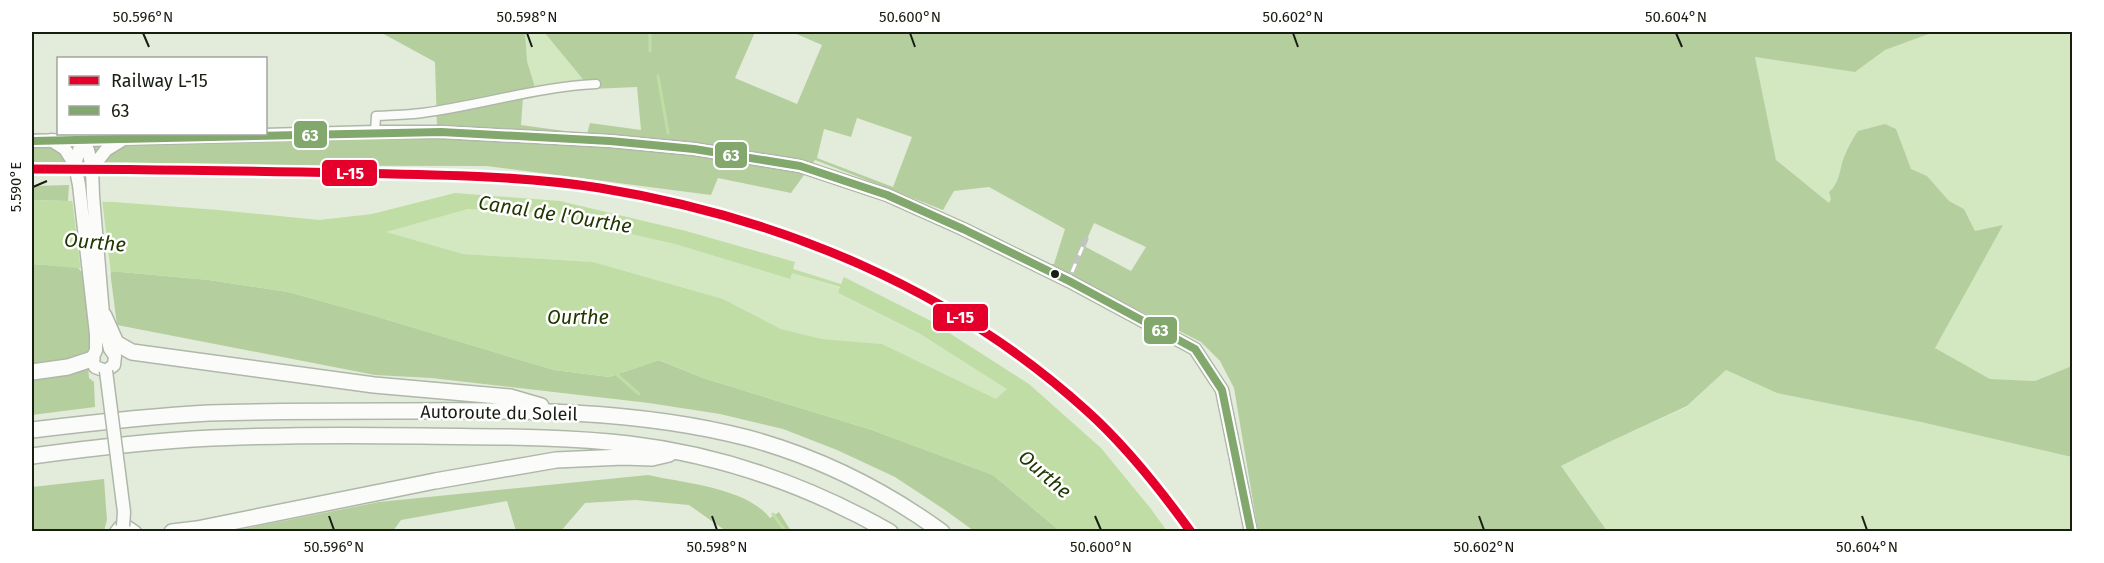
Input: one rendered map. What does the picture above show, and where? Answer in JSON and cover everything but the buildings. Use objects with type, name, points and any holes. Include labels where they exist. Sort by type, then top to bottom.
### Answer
[{"type":"highway","points":[[104,316],[116,343],[132,352],[181,360]]},
{"type":"highway","points":[[113,353],[374,385],[510,397],[564,412]]},
{"type":"highway","points":[[32,372],[68,367],[94,355]]},
{"type":"highway","name":"Autoroute du Soleil","points":[[32,430],[208,413],[493,410],[564,412],[662,422],[748,438],[788,451],[883,493],[942,531]]},
{"type":"highway","name":"Autoroute du Soleil","points":[[32,456],[211,438],[320,435],[580,440],[629,444],[747,468],[837,503],[890,531]]},
{"type":"highway","points":[[172,531],[197,529],[435,481],[556,460],[652,458],[676,453]]},
{"type":"main road","points":[[32,141],[51,140],[82,146],[124,139],[375,132],[521,135],[694,149],[800,166],[887,195],[963,229],[1069,281],[1195,349],[1222,390],[1251,531]]},
{"type":"main road","points":[[92,168],[106,150],[124,139]]},
{"type":"main road","points":[[51,140],[65,149],[75,165],[92,287],[95,367],[106,371],[114,366],[113,353],[104,326],[92,168],[82,146]]},
{"type":"main road","points":[[75,165],[82,146]]},
{"type":"main road","points":[[94,355],[106,347],[113,353]]},
{"type":"main road","points":[[106,371],[125,530]]},
{"type":"street","points":[[375,132],[376,116],[421,113],[531,91],[596,84]]},
{"type":"shaded area","points":[[380,32],[525,32],[527,61],[537,94],[523,97],[521,125],[587,134],[590,123],[641,130],[637,87],[591,89],[544,32],[755,32],[735,78],[797,104],[822,45],[792,32],[1934,32],[1885,50],[1855,72],[1755,57],[1776,160],[1829,203],[1831,199],[1829,192],[1837,180],[1842,162],[1858,131],[1885,124],[1896,129],[1911,169],[1927,176],[1949,201],[1964,209],[1975,231],[2003,225],[1935,348],[1990,379],[2035,381],[2072,366],[2072,457],[1921,422],[1777,393],[1726,370],[1687,406],[1561,466],[1607,531],[1258,531],[1234,388],[1220,361],[1201,342],[1048,264],[1054,264],[1065,229],[989,187],[954,191],[943,210],[815,160],[791,193],[718,178],[711,195],[486,166],[32,165],[32,133],[267,135],[437,127],[435,62]],"holes":[[[857,118],[912,137],[893,187],[817,158],[824,129],[851,137]],[[1094,223],[1146,247],[1131,271],[1084,246]]]},
{"type":"shaded area","points":[[525,32],[544,32],[591,89],[537,94],[527,61]]},
{"type":"shaded area","points":[[1934,32],[2061,32],[2072,36],[2072,366],[2035,381],[1990,379],[1935,348],[1975,231],[1964,209],[1949,201],[1927,176],[1911,170],[1903,150],[1868,128],[1859,133],[1847,150],[1834,194],[1829,203],[1776,160],[1755,57],[1855,72],[1885,50]]},
{"type":"shaded area","points":[[69,185],[68,201],[32,200],[32,186]]},
{"type":"shaded area","points":[[468,209],[551,213],[675,244],[789,279],[792,273],[840,288],[839,294],[919,334],[1008,389],[997,400],[882,344],[822,339],[781,329],[723,299],[593,262],[463,254],[385,232]]},
{"type":"shaded area","points":[[32,264],[77,267],[82,272],[92,343],[87,353],[89,378],[94,382],[95,407],[32,415]]},
{"type":"shaded area","points":[[110,271],[209,280],[288,292],[554,370],[609,377],[659,360],[703,378],[872,430],[993,475],[1060,531],[974,531],[895,477],[837,450],[783,429],[720,414],[649,403],[431,378],[375,375],[117,325]]},
{"type":"shaded area","points":[[1726,370],[1777,393],[1921,422],[2072,457],[2072,531],[1607,531],[1561,466],[1687,407]]},
{"type":"shaded area","points":[[648,475],[731,493],[760,508],[770,518],[779,512],[791,531],[726,531],[689,505],[635,500],[585,503],[561,531],[516,531],[507,501],[401,520],[393,531],[233,531],[379,502]]},
{"type":"shaded area","points":[[104,479],[107,520],[104,531],[32,531],[32,487]]},
{"type":"water","name":"Ourthe","points":[[455,193],[560,201],[686,231],[795,262],[793,269],[841,284],[844,277],[929,320],[1029,384],[1101,448],[1167,531],[1060,531],[993,475],[872,430],[703,378],[660,360],[609,377],[554,370],[288,292],[209,280],[32,264],[32,200],[114,202],[319,220],[372,214]],"holes":[[[468,209],[551,213],[675,244],[790,279],[792,273],[840,287],[838,293],[920,334],[1007,389],[996,399],[882,344],[822,339],[781,329],[723,299],[593,262],[463,254],[386,232]]]},
{"type":"pier","points":[[72,198],[102,199],[111,274],[81,271]]},
{"type":"waterway","points":[[650,32],[650,51]]},
{"type":"waterway","points":[[658,76],[668,133]]},
{"type":"waterway","points":[[614,372],[639,394]]},
{"type":"waterway","points":[[773,514],[786,532]]},
{"type":"railway","points":[[1072,272],[1086,239]]},
{"type":"rail line","name":"L-15","points":[[32,169],[351,173],[507,178],[600,188],[666,201],[732,218],[797,239],[860,264],[921,294],[979,328],[1035,367],[1101,424],[1142,468],[1191,532]]},
{"type":"transit line","name":"63","points":[[32,141],[441,132],[610,141],[694,149],[800,166],[887,195],[963,229],[1069,281],[1195,349],[1222,390],[1251,532]]},
{"type":"water label","name":"Canal de l'Ourthe","points":[[555,214]]}]
